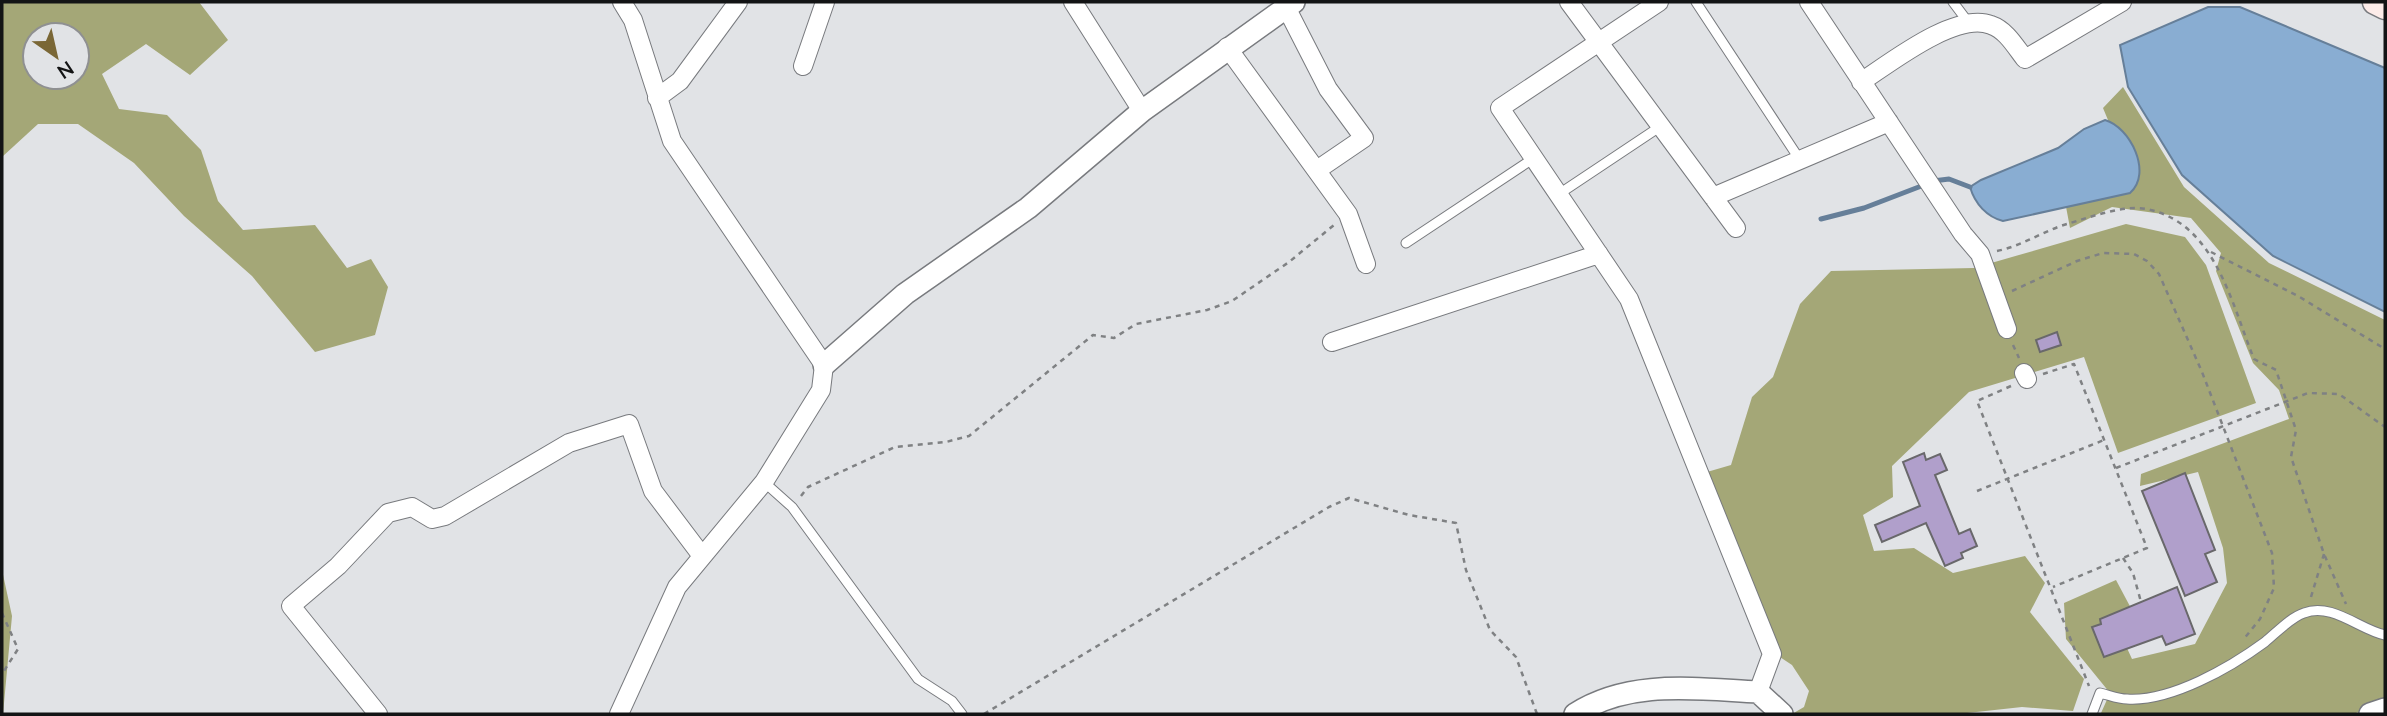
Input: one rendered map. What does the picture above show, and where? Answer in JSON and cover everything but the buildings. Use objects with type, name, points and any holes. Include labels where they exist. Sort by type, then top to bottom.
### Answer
[{"type":"main road","points":[[2375,2],[2385,7]]},
{"type":"street","points":[[619,714],[677,587],[764,482],[821,390],[824,366],[672,141],[633,20],[622,2]]},
{"type":"street","points":[[657,98],[680,81],[738,2]]},
{"type":"street","points":[[803,66],[825,2]]},
{"type":"street","points":[[1073,2],[1142,111]]},
{"type":"street","points":[[1569,2],[1736,228]]},
{"type":"street","points":[[1659,2],[1500,108],[1629,299],[1772,654],[1758,692]]},
{"type":"street","points":[[1809,2],[1929,183],[1980,254],[2007,329]]},
{"type":"street","points":[[1861,82],[1920,43],[1968,22],[1989,23],[2000,29],[2025,58],[2116,3]]},
{"type":"street","points":[[824,366],[905,294],[1028,208],[1142,111],[1290,4],[1328,89],[1364,138],[1317,170]]},
{"type":"street","points":[[1227,47],[1348,214],[1366,264]]},
{"type":"street","points":[[1713,197],[1889,122]]},
{"type":"street","points":[[1332,342],[1599,254]]},
{"type":"street","points":[[379,714],[291,606],[338,566],[388,513],[412,507],[432,519],[445,516],[569,443],[629,424],[653,491],[702,556]]},
{"type":"street","points":[[1575,714],[1597,700],[1640,689],[1758,692],[1782,714]]},
{"type":"street","points":[[630,693],[635,714]]},
{"type":"street","points":[[2370,714],[2385,709]]},
{"type":"lane","points":[[1696,2],[1800,160]]},
{"type":"lane","points":[[1953,2],[1968,22]]},
{"type":"lane","points":[[1559,194],[1661,126]]},
{"type":"lane","points":[[1406,243],[1534,158]]},
{"type":"lane","points":[[764,482],[792,507],[918,679],[952,701],[962,714]]},
{"type":"lane","points":[[2092,714],[2100,693],[2127,699],[2146,697],[2191,685],[2231,666],[2304,612],[2325,611],[2353,620],[2368,631],[2385,635]]},
{"type":"path","points":[[1980,254],[2015,247],[2063,225],[2114,211],[2150,209],[2175,220],[2210,252],[2298,296],[2385,349]]},
{"type":"path","points":[[792,507],[808,487],[867,457],[895,447],[946,442],[969,436],[1093,335],[1114,338],[1136,324],[1207,310],[1232,301],[1289,262],[1348,214]]},
{"type":"path","points":[[2210,252],[2254,359],[2276,370],[2297,430],[2291,457],[2324,554],[2353,620]]},
{"type":"path","points":[[1996,299],[2077,261],[2103,253],[2134,254],[2147,261],[2168,292],[2224,426],[2272,553],[2276,572],[2269,603],[2234,652],[2231,666]]},
{"type":"path","points":[[2007,329],[2025,376]]},
{"type":"path","points":[[2053,587],[2147,548],[2074,365],[2025,376],[1977,401],[2053,587],[2090,687],[2100,693]]},
{"type":"path","points":[[2115,468],[2286,401],[2319,391],[2339,394],[2385,427]]},
{"type":"path","points":[[1978,491],[2104,440]]},
{"type":"path","points":[[985,714],[1329,506],[1349,498],[1409,515],[1456,523],[1466,570],[1490,630],[1516,657],[1537,714]]},
{"type":"path","points":[[2304,612],[2315,589],[2324,554]]},
{"type":"path","points":[[2123,558],[2133,573],[2141,602]]},
{"type":"path","points":[[2,613],[18,649],[2,674]]},
{"type":"green space","points":[[2,2],[199,2],[228,40],[190,75],[146,44],[102,74],[119,109],[167,115],[201,150],[218,201],[243,230],[315,225],[347,268],[371,259],[388,287],[375,335],[315,352],[252,276],[184,216],[134,163],[78,124],[38,124],[2,157]]},
{"type":"green space","points":[[2123,87],[2184,187],[2269,263],[2385,320],[2385,703],[2353,714],[2104,714],[2101,713],[2110,693],[2066,639],[2064,603],[2116,580],[2133,612],[2115,622],[2132,659],[2195,644],[2227,583],[2223,548],[2198,472],[2140,486],[2141,474],[2289,419],[2279,390],[2253,363],[2216,271],[2221,253],[2191,218],[2112,207],[2070,228],[2064,196],[2135,185],[2103,108]]},
{"type":"green space","points":[[2126,224],[2185,237],[2206,265],[2256,403],[2118,453],[2084,357],[1969,392],[1892,466],[1893,497],[1863,515],[1874,551],[1914,548],[1953,573],[2025,556],[2045,583],[2030,612],[2084,679],[2073,711],[2022,707],[1958,714],[1792,714],[1804,707],[1809,691],[1792,665],[1777,655],[1707,472],[1731,465],[1752,397],[1773,377],[1800,304],[1831,271],[1974,268]]},
{"type":"green space","points":[[2,570],[12,616],[3,714],[2,714]]},
{"type":"water","points":[[2208,7],[2240,7],[2385,68],[2385,312],[2273,256],[2182,175],[2128,87],[2120,45]]},
{"type":"water","points":[[2105,120],[2123,132],[2136,152],[2139,174],[2137,184],[2130,193],[2003,221],[1987,213],[1975,199],[1970,187],[1981,180],[2058,148],[2084,129]]},
{"type":"waterway","points":[[1933,181],[1949,179],[1970,187]]},
{"type":"waterway","points":[[1821,219],[1864,208],[1924,185]]}]
